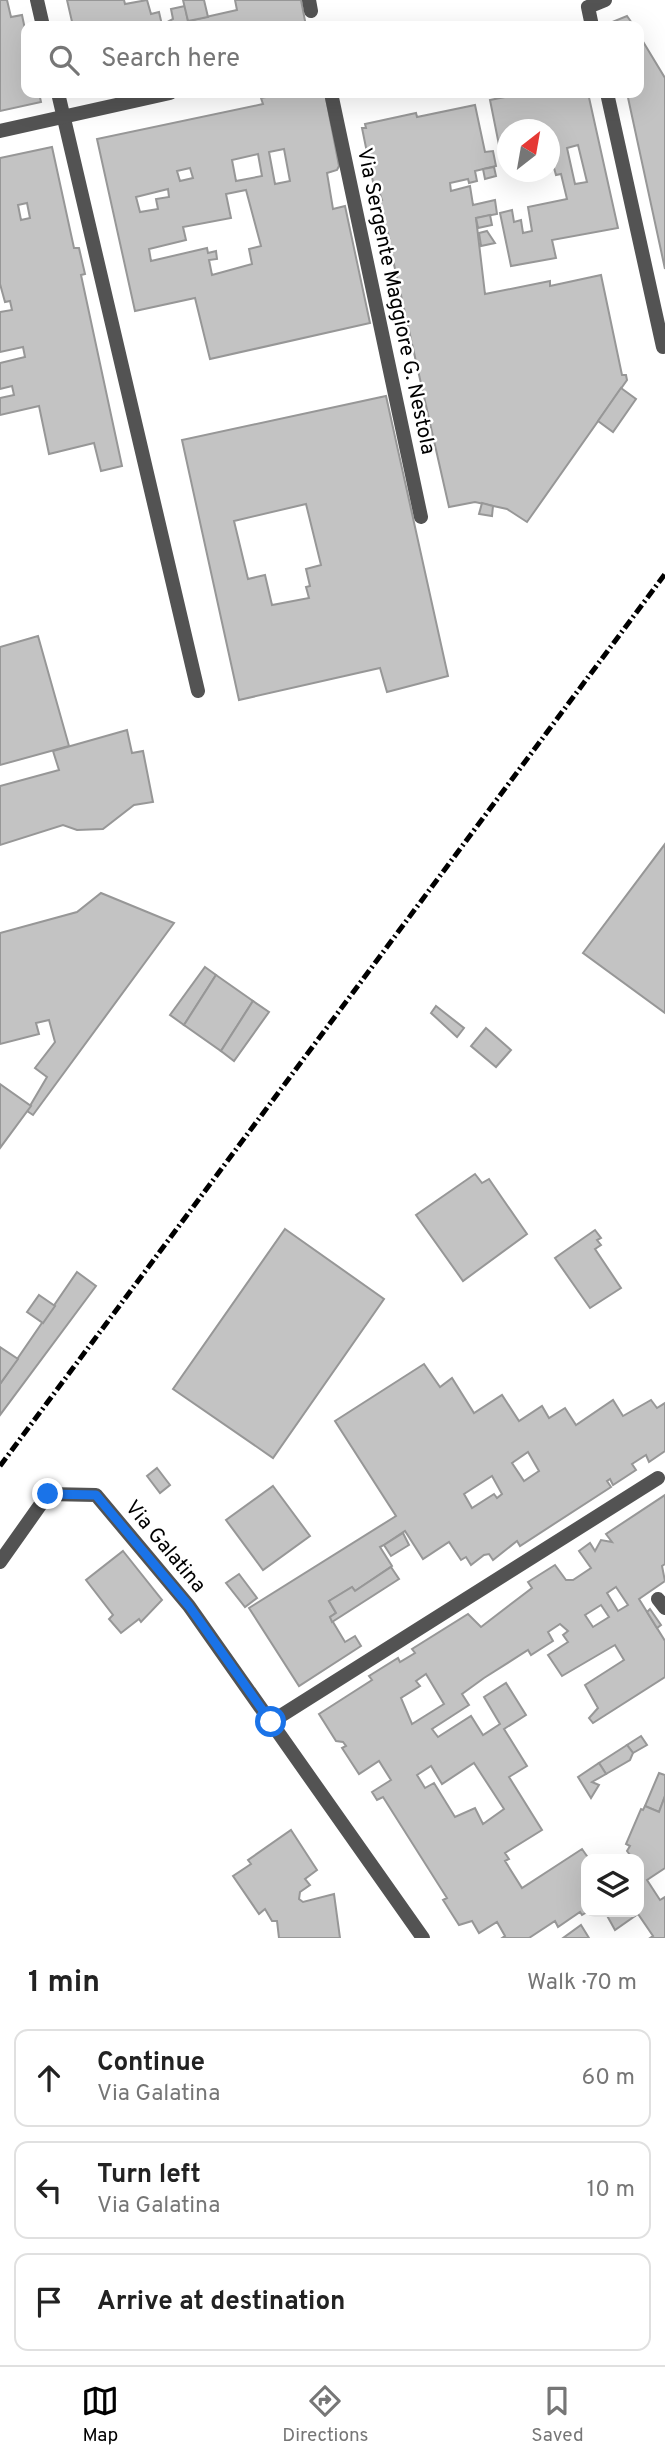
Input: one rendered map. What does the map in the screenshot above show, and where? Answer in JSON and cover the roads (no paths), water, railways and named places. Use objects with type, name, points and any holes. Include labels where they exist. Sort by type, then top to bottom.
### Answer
[{"type":"street","points":[[37,0],[42,21]]},
{"type":"street","points":[[591,21],[588,7],[605,0]]},
{"type":"street","points":[[59,98],[198,691]]},
{"type":"street","points":[[0,131],[148,98]]},
{"type":"street","name":"Via Sergente Maggiore G. Nestola","points":[[332,98],[421,517]]},
{"type":"street","points":[[608,98],[663,347]]},
{"type":"street","points":[[271,1722],[658,1478]]},
{"type":"street","name":"Via Galatina","points":[[0,1562],[48,1494],[96,1495],[189,1606],[423,1938]]},
{"type":"railway","points":[[0,1466],[665,574]]}]
